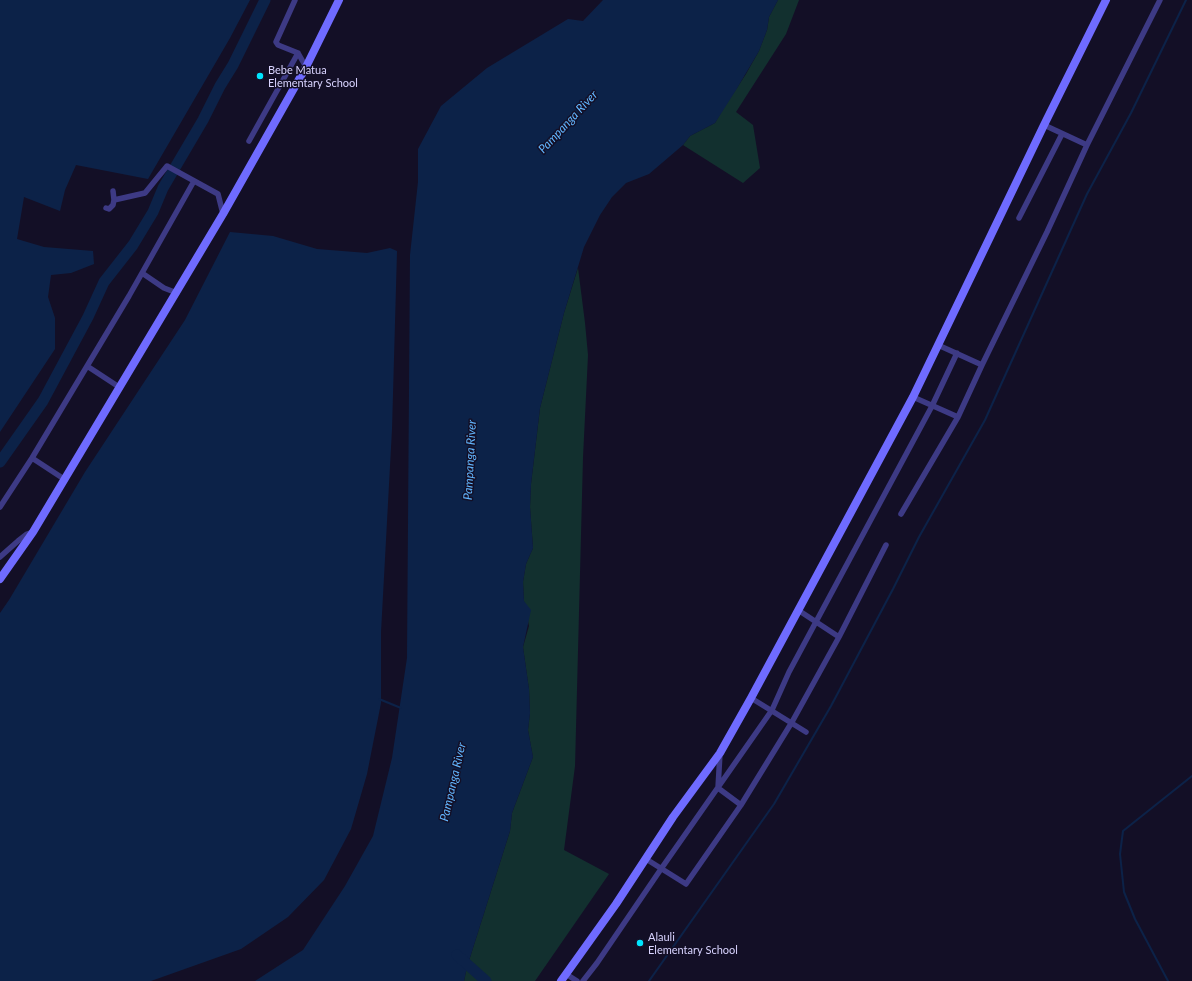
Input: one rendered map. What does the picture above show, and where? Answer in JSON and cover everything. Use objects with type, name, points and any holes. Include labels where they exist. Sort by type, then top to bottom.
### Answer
[{"type":"street","points":[[295,0],[276,42],[278,45],[298,53],[306,68]]},
{"type":"street","points":[[0,579],[33,532],[177,293],[306,68],[339,0]]},
{"type":"street","points":[[577,981],[564,977],[720,753],[751,698],[913,397],[1106,0]]},
{"type":"street","points":[[901,514],[958,417],[1087,145],[1159,2],[1153,0]]},
{"type":"street","points":[[249,141],[298,53]]},
{"type":"street","points":[[1044,126],[1087,145]]},
{"type":"street","points":[[1020,218],[1062,134]]},
{"type":"street","points":[[114,200],[145,193],[167,166],[218,194],[223,214]]},
{"type":"street","points":[[0,507],[32,458],[87,366],[194,181]]},
{"type":"street","points":[[106,208],[109,209],[113,205],[113,191]]},
{"type":"street","points":[[142,273],[164,288],[177,293]]},
{"type":"street","points":[[938,345],[982,364]]},
{"type":"street","points":[[583,981],[772,710],[789,672],[932,406],[957,353]]},
{"type":"street","points":[[87,366],[119,387]]},
{"type":"street","points":[[913,397],[958,417]]},
{"type":"street","points":[[32,458],[64,479]]},
{"type":"street","points":[[0,557],[27,534],[33,532]]},
{"type":"street","points":[[646,859],[686,884],[741,805],[792,722],[840,637],[886,546]]},
{"type":"street","points":[[798,610],[840,637]]},
{"type":"street","points":[[751,698],[806,732]]},
{"type":"street","points":[[718,788],[720,753]]},
{"type":"street","points":[[718,788],[741,805]]},
{"type":"green space","points":[[778,0],[799,0],[786,34],[736,112],[753,125],[760,168],[743,183],[683,145],[690,136],[715,123],[759,51],[767,30],[769,17]]},
{"type":"green space","points":[[578,268],[588,355],[583,457],[575,766],[564,850],[609,874],[535,981],[464,981],[467,967],[510,831],[512,813],[533,757],[528,730],[530,713],[529,689],[523,647],[529,626],[524,601],[523,582],[526,564],[533,548],[530,507],[531,484],[540,408],[564,313]]},
{"type":"water","points":[[0,0],[250,0],[230,38],[148,179],[76,165],[65,190],[60,211],[24,197],[17,239],[44,247],[93,251],[94,264],[71,273],[51,275],[48,297],[55,318],[55,349],[0,432]]},
{"type":"water","name":"Pampanga River","points":[[603,0],[778,0],[769,17],[767,30],[759,51],[715,123],[690,136],[683,145],[649,174],[626,183],[612,197],[600,215],[584,247],[564,313],[540,408],[531,484],[530,507],[533,548],[526,564],[523,582],[524,601],[531,610],[523,647],[529,689],[530,713],[528,730],[533,757],[512,813],[510,831],[467,967],[464,981],[255,981],[303,950],[345,886],[373,836],[392,758],[407,658],[410,255],[418,182],[418,149],[441,106],[487,68],[568,19],[583,21]]},
{"type":"water","points":[[230,232],[273,236],[317,249],[367,253],[390,248],[397,251],[392,429],[381,632],[381,703],[367,774],[351,829],[324,880],[288,917],[241,949],[151,981],[0,981],[0,613],[85,472],[185,320]]},
{"type":"waterway","points":[[0,462],[43,401],[88,317],[104,282],[133,245],[153,212],[163,188],[233,65],[265,0]]},
{"type":"waterway","points":[[649,981],[774,804],[831,706],[919,537],[985,420],[1087,194],[1131,113],[1186,0]]},
{"type":"waterway","points":[[379,699],[401,708]]},
{"type":"waterway","points":[[1168,981],[1135,919],[1124,892],[1120,854],[1123,831],[1192,776]]},
{"type":"waterway","points":[[457,955],[486,981]]},
{"type":"place","name":"Bebe Matua Elementary School","points":[[260,76]]},
{"type":"place","name":"Alauli Elementary School","points":[[640,943]]}]
